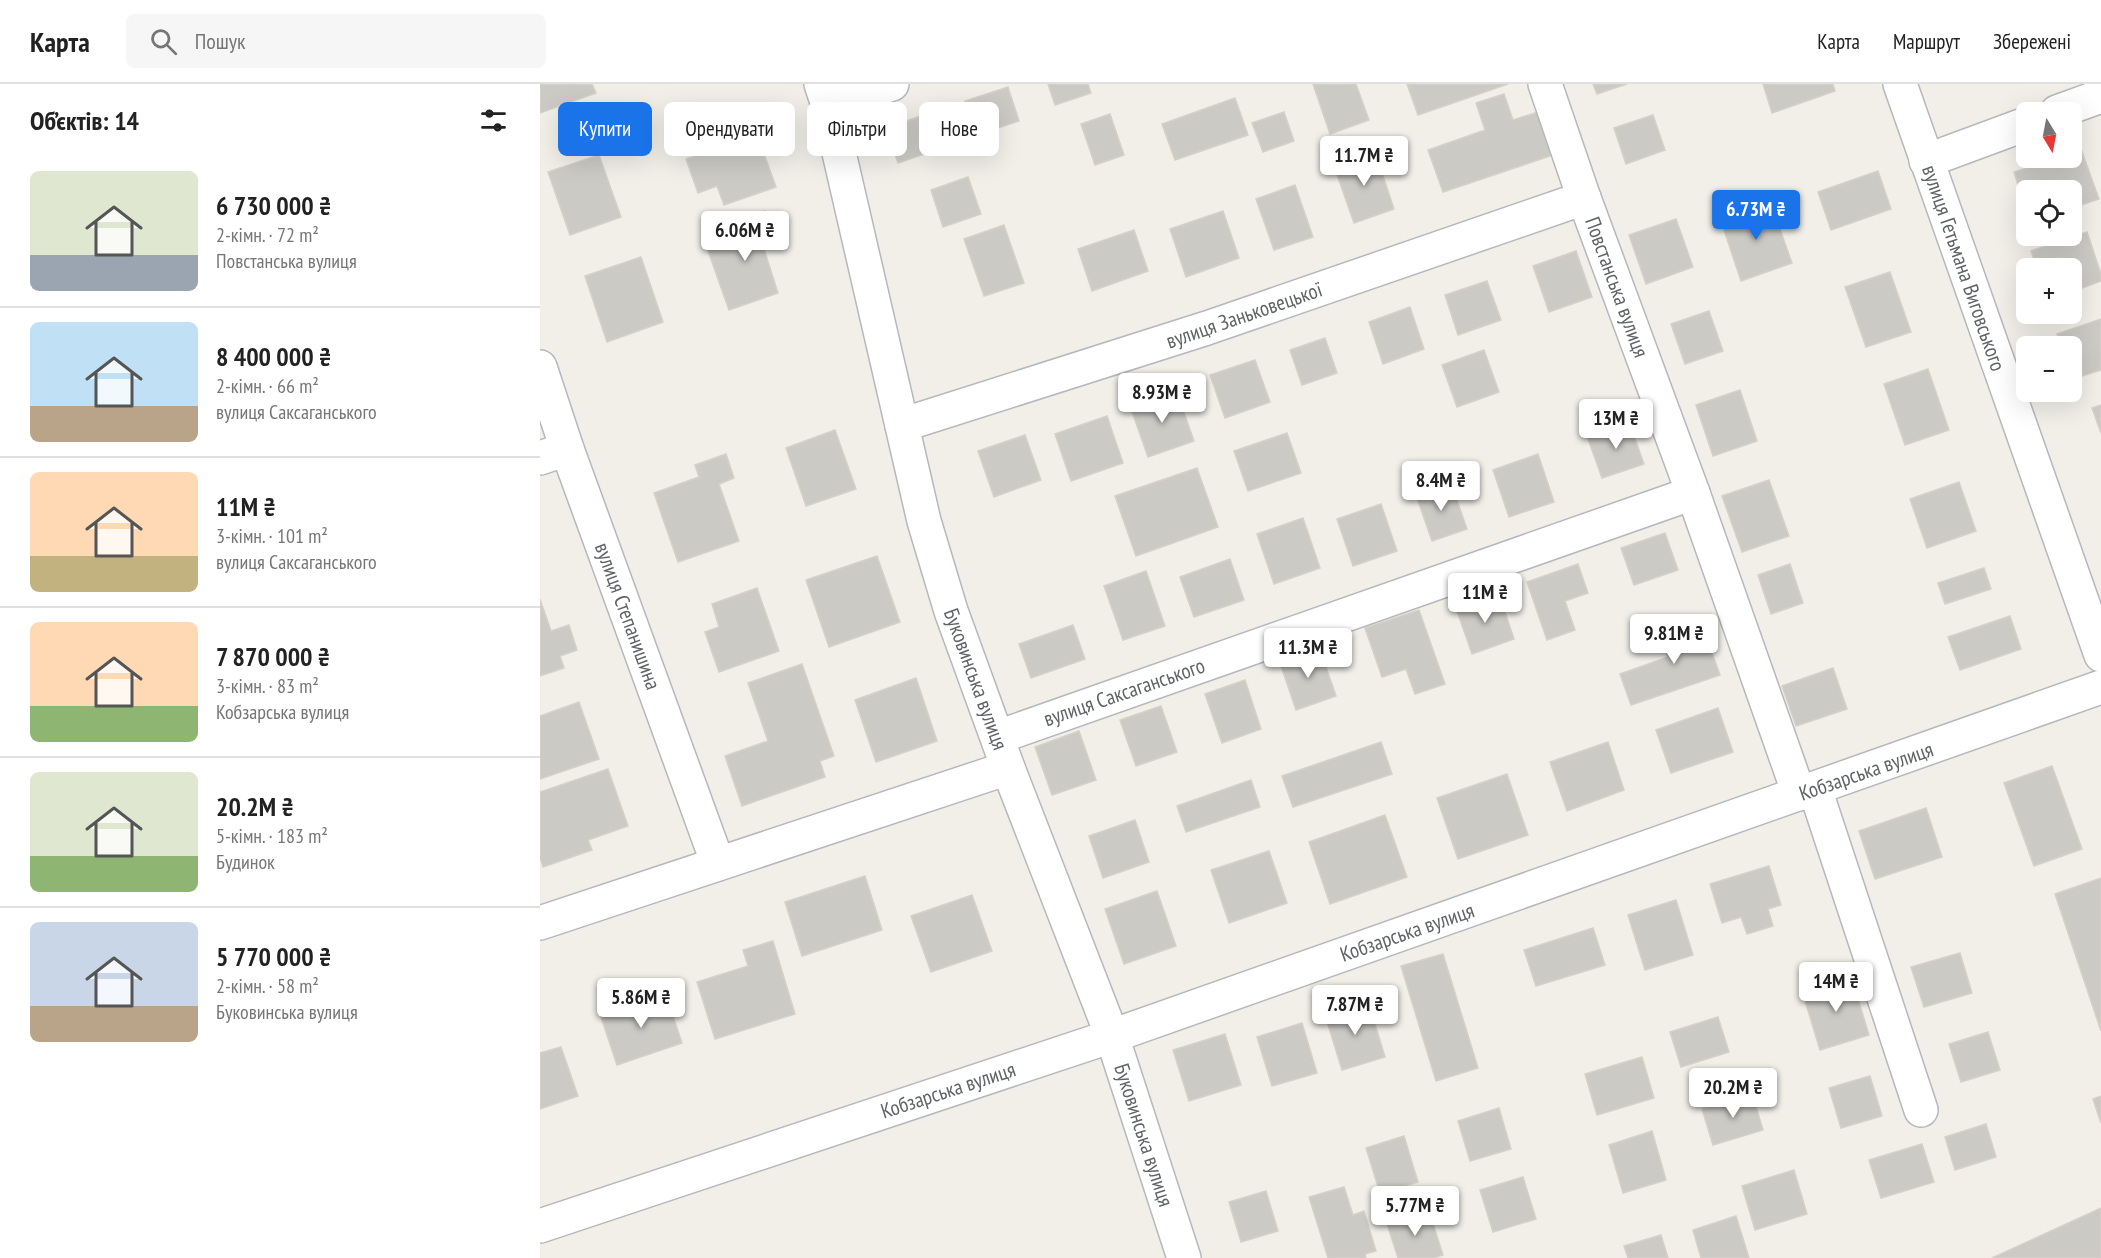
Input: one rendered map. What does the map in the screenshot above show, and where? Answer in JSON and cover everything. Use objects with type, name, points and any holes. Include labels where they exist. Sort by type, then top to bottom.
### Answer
[{"type":"street","points":[[825,95],[892,84]]},
{"type":"street","name":"Повстанська вулиця","points":[[1545,84],[1584,198],[1807,792],[1921,1110]]},
{"type":"street","name":"вулиця Гетьмана Виговського","points":[[1900,84],[2101,656]]},
{"type":"street","name":"Буковинська вулиця","points":[[825,95],[924,521],[951,612],[1008,768],[1112,1036],[1184,1258]]},
{"type":"street","points":[[2082,103],[2101,96]]},
{"type":"street","points":[[1926,161],[2016,128]]},
{"type":"street","name":"вулиця Заньковецької","points":[[902,425],[1207,328],[1584,198]]},
{"type":"street","name":"вулиця Степанишина","points":[[540,367],[554,453],[718,864]]},
{"type":"street","name":"вулиця Саксаганського","points":[[998,737],[1693,493]]},
{"type":"street","name":"Кобзарська вулиця","points":[[540,1226],[1112,1036],[2101,687]]},
{"type":"street","points":[[540,923],[1008,768]]},
{"type":"building","points":[[540,84],[592,84],[596,93],[571,102],[558,102],[558,107],[540,113]]},
{"type":"building","points":[[1048,84],[1088,84],[1091,93],[1055,105]]},
{"type":"building","points":[[1313,84],[1356,84],[1369,120],[1330,134]]},
{"type":"building","points":[[1407,84],[1508,84],[1418,115]]},
{"type":"building","points":[[1593,84],[1627,84],[1597,94]]},
{"type":"building","points":[[1763,84],[1833,84],[1835,91],[1772,113]]},
{"type":"building","points":[[1008,87],[1019,121],[999,128],[999,102],[965,101]]},
{"type":"building","points":[[1504,94],[1513,120],[1544,110],[1559,153],[1443,192],[1428,150],[1485,130],[1476,103]]},
{"type":"building","points":[[1235,98],[1248,135],[1175,160],[1162,124]]},
{"type":"building","points":[[1284,112],[1294,141],[1263,152],[1252,123]]},
{"type":"building","points":[[1110,114],[1124,155],[1095,165],[1081,124]]},
{"type":"building","points":[[1653,115],[1665,150],[1626,164],[1614,128]]},
{"type":"building","points":[[919,117],[919,156],[898,163],[896,156],[907,156],[907,121]]},
{"type":"building","points":[[1375,152],[1394,209],[1354,223],[1334,166]]},
{"type":"building","points":[[2082,152],[2099,199],[2082,205],[2082,180],[2017,180],[2014,172],[2026,168],[2082,168]]},
{"type":"building","points":[[599,156],[621,217],[570,235],[548,172]]},
{"type":"building","points":[[695,156],[765,156],[776,187],[724,205],[717,186],[698,193],[686,159]]},
{"type":"building","points":[[1878,171],[1891,209],[1831,230],[1818,192]]},
{"type":"building","points":[[968,177],[981,214],[943,227],[931,190]]},
{"type":"building","points":[[1295,185],[1313,237],[1274,250],[1256,199]]},
{"type":"building","points":[[1770,201],[1792,263],[1741,281],[1720,218]]},
{"type":"building","points":[[765,211],[777,245],[764,249],[778,293],[729,310],[707,248],[736,238],[731,223]]},
{"type":"building","points":[[1223,211],[1239,258],[1186,277],[1170,229]]},
{"type":"building","points":[[1676,219],[1693,267],[1646,284],[1629,235]]},
{"type":"building","points":[[1004,225],[1024,283],[984,296],[964,239]]},
{"type":"building","points":[[1134,230],[1148,271],[1092,291],[1078,249]]},
{"type":"building","points":[[2087,232],[2101,274],[2101,281],[2082,288],[2082,258],[2033,258],[2031,251],[2046,246],[2082,246],[2082,234]]},
{"type":"building","points":[[1576,251],[1592,297],[1549,312],[1533,266]]},
{"type":"building","points":[[641,257],[663,322],[607,342],[585,276]]},
{"type":"building","points":[[1890,272],[1911,332],[1866,347],[1845,287]]},
{"type":"building","points":[[1487,281],[1501,320],[1458,335],[1445,295]]},
{"type":"building","points":[[1410,307],[1424,349],[1383,364],[1369,322]]},
{"type":"building","points":[[1709,311],[1723,351],[1685,364],[1671,324]]},
{"type":"building","points":[[2101,319],[2101,370],[2082,376],[2082,336],[2058,336],[2057,334]]},
{"type":"building","points":[[1325,338],[1337,373],[1302,385],[1290,350]]},
{"type":"building","points":[[1484,350],[1499,392],[1457,407],[1442,365]]},
{"type":"building","points":[[1255,360],[1270,402],[1225,418],[1210,375]]},
{"type":"building","points":[[1928,369],[1949,430],[1905,445],[1884,384]]},
{"type":"building","points":[[1176,390],[1194,441],[1148,457],[1130,406]]},
{"type":"building","points":[[1740,390],[1757,441],[1713,456],[1696,405]]},
{"type":"building","points":[[2101,405],[2101,433],[2092,408]]},
{"type":"building","points":[[1107,416],[1123,463],[1071,481],[1055,434]]},
{"type":"building","points":[[1629,422],[1644,464],[1602,478],[1587,436]]},
{"type":"building","points":[[835,430],[856,489],[806,506],[786,448]]},
{"type":"building","points":[[1287,433],[1301,473],[1248,491],[1234,451]]},
{"type":"building","points":[[1025,435],[1041,480],[994,497],[978,451]]},
{"type":"building","points":[[726,454],[734,478],[719,484],[739,541],[678,562],[654,493],[699,477],[695,465]]},
{"type":"building","points":[[1538,454],[1554,502],[1509,517],[1493,470]]},
{"type":"building","points":[[1197,468],[1218,527],[1136,556],[1115,496]]},
{"type":"building","points":[[1769,480],[1789,536],[1742,552],[1722,496]]},
{"type":"building","points":[[1959,482],[1976,531],[1927,548],[1910,499]]},
{"type":"building","points":[[1451,483],[1467,529],[1432,541],[1416,495]]},
{"type":"building","points":[[1381,504],[1397,551],[1353,566],[1337,519]]},
{"type":"building","points":[[1303,518],[1320,568],[1274,584],[1257,534]]},
{"type":"building","points":[[1665,533],[1678,570],[1634,585],[1621,548]]},
{"type":"building","points":[[877,556],[900,622],[829,647],[806,580]]},
{"type":"building","points":[[1230,559],[1244,600],[1194,617],[1180,577]]},
{"type":"building","points":[[1578,564],[1588,593],[1565,601],[1575,630],[1547,640],[1527,582]]},
{"type":"building","points":[[1790,564],[1803,603],[1771,614],[1758,575]]},
{"type":"building","points":[[1984,568],[1991,589],[1945,604],[1938,583]]},
{"type":"building","points":[[1146,571],[1165,626],[1123,640],[1104,586]]},
{"type":"building","points":[[757,588],[779,651],[719,672],[705,632],[719,627],[712,604]]},
{"type":"building","points":[[1499,594],[1514,639],[1472,654],[1456,608]]},
{"type":"building","points":[[540,599],[551,631],[569,625],[577,650],[560,656],[564,668],[540,676]]},
{"type":"building","points":[[1419,610],[1445,684],[1415,694],[1406,669],[1382,677],[1365,628]]},
{"type":"building","points":[[2010,616],[2021,649],[1960,670],[1948,637]]},
{"type":"building","points":[[1700,619],[1720,675],[1631,705],[1620,674],[1668,657],[1660,633]]},
{"type":"building","points":[[1073,625],[1085,659],[1031,678],[1019,644]]},
{"type":"building","points":[[1320,649],[1336,696],[1296,710],[1280,663]]},
{"type":"building","points":[[802,664],[834,756],[820,761],[825,777],[742,806],[725,756],[768,741],[748,683]]},
{"type":"building","points":[[1833,668],[1847,709],[1796,726],[1782,686]]},
{"type":"building","points":[[916,678],[937,741],[876,762],[855,700]]},
{"type":"building","points":[[1245,680],[1261,729],[1222,743],[1205,694]]},
{"type":"building","points":[[579,702],[599,759],[540,779],[540,716]]},
{"type":"building","points":[[1161,706],[1177,752],[1136,766],[1120,720]]},
{"type":"building","points":[[1718,708],[1733,752],[1671,773],[1656,730]]},
{"type":"building","points":[[1079,731],[1096,780],[1052,795],[1035,747]]},
{"type":"building","points":[[1381,742],[1392,774],[1293,807],[1282,776]]},
{"type":"building","points":[[1608,742],[1624,790],[1567,811],[1550,762]]},
{"type":"building","points":[[2052,766],[2082,849],[2034,866],[2004,783]]},
{"type":"building","points":[[608,769],[628,826],[588,840],[592,850],[543,867],[540,858],[540,792]]},
{"type":"building","points":[[1507,774],[1528,835],[1458,859],[1437,798]]},
{"type":"building","points":[[1251,780],[1260,807],[1186,832],[1177,806]]},
{"type":"building","points":[[1926,808],[1942,857],[1875,879],[1859,831]]},
{"type":"building","points":[[1385,815],[1407,877],[1330,904],[1309,842]]},
{"type":"building","points":[[1135,820],[1149,862],[1103,878],[1089,836]]},
{"type":"building","points":[[1269,851],[1287,903],[1229,923],[1211,870]]},
{"type":"building","points":[[1769,866],[1781,905],[1768,909],[1773,926],[1747,934],[1741,917],[1722,923],[1710,884]]},
{"type":"building","points":[[865,876],[882,930],[802,956],[785,902]]},
{"type":"building","points":[[2101,878],[2101,1031],[2055,894]]},
{"type":"building","points":[[1157,891],[1176,946],[1124,964],[1105,909]]},
{"type":"building","points":[[972,895],[992,951],[931,972],[911,916]]},
{"type":"building","points":[[1676,900],[1693,955],[1645,970],[1628,915]]},
{"type":"building","points":[[1593,928],[1605,965],[1536,986],[1524,950]]},
{"type":"building","points":[[773,941],[795,1014],[715,1039],[697,982],[748,966],[743,950]]},
{"type":"building","points":[[1960,953],[1972,993],[1924,1007],[1911,967]]},
{"type":"building","points":[[1443,954],[1478,1068],[1436,1081],[1401,966]]},
{"type":"building","points":[[1851,976],[1869,1035],[1820,1050],[1802,991]]},
{"type":"building","points":[[665,992],[682,1043],[617,1065],[600,1014]]},
{"type":"building","points":[[1368,1001],[1385,1057],[1342,1070],[1325,1015]]},
{"type":"building","points":[[1718,1017],[1729,1052],[1681,1067],[1670,1032]]},
{"type":"building","points":[[1302,1023],[1317,1073],[1272,1086],[1257,1037]]},
{"type":"building","points":[[1988,1032],[2000,1070],[1961,1082],[1949,1044]]},
{"type":"building","points":[[1225,1034],[1241,1085],[1189,1101],[1173,1050]]},
{"type":"building","points":[[561,1047],[578,1096],[540,1109],[540,1053]]},
{"type":"building","points":[[1642,1057],[1654,1098],[1597,1115],[1585,1074]]},
{"type":"building","points":[[1870,1076],[1882,1116],[1841,1128],[1829,1088]]},
{"type":"building","points":[[1752,1093],[1763,1130],[1713,1145],[1702,1109]]},
{"type":"building","points":[[2101,1096],[2101,1123],[2093,1099]]},
{"type":"building","points":[[1499,1108],[1511,1149],[1470,1161],[1458,1121]]},
{"type":"building","points":[[1986,1124],[1996,1157],[1955,1170],[1945,1137]]},
{"type":"building","points":[[1652,1131],[1666,1180],[1623,1193],[1609,1145]]},
{"type":"building","points":[[1404,1136],[1418,1182],[1380,1193],[1366,1148]]},
{"type":"building","points":[[1922,1144],[1934,1182],[1881,1198],[1869,1160]]},
{"type":"building","points":[[1794,1170],[1807,1214],[1755,1230],[1742,1186]]},
{"type":"building","points":[[1523,1177],[1536,1219],[1493,1232],[1480,1190]]},
{"type":"building","points":[[1344,1187],[1353,1215],[1364,1211],[1376,1251],[1365,1254],[1366,1258],[1328,1258],[1309,1197]]},
{"type":"building","points":[[1266,1191],[1278,1231],[1241,1242],[1229,1202]]},
{"type":"building","points":[[2101,1208],[2101,1258],[1992,1258]]},
{"type":"building","points":[[1429,1211],[1443,1255],[1434,1258],[1398,1258],[1387,1224]]},
{"type":"building","points":[[1736,1216],[1749,1258],[1701,1258],[1693,1230]]},
{"type":"building","points":[[1661,1235],[1668,1258],[1628,1258],[1624,1246]]}]
